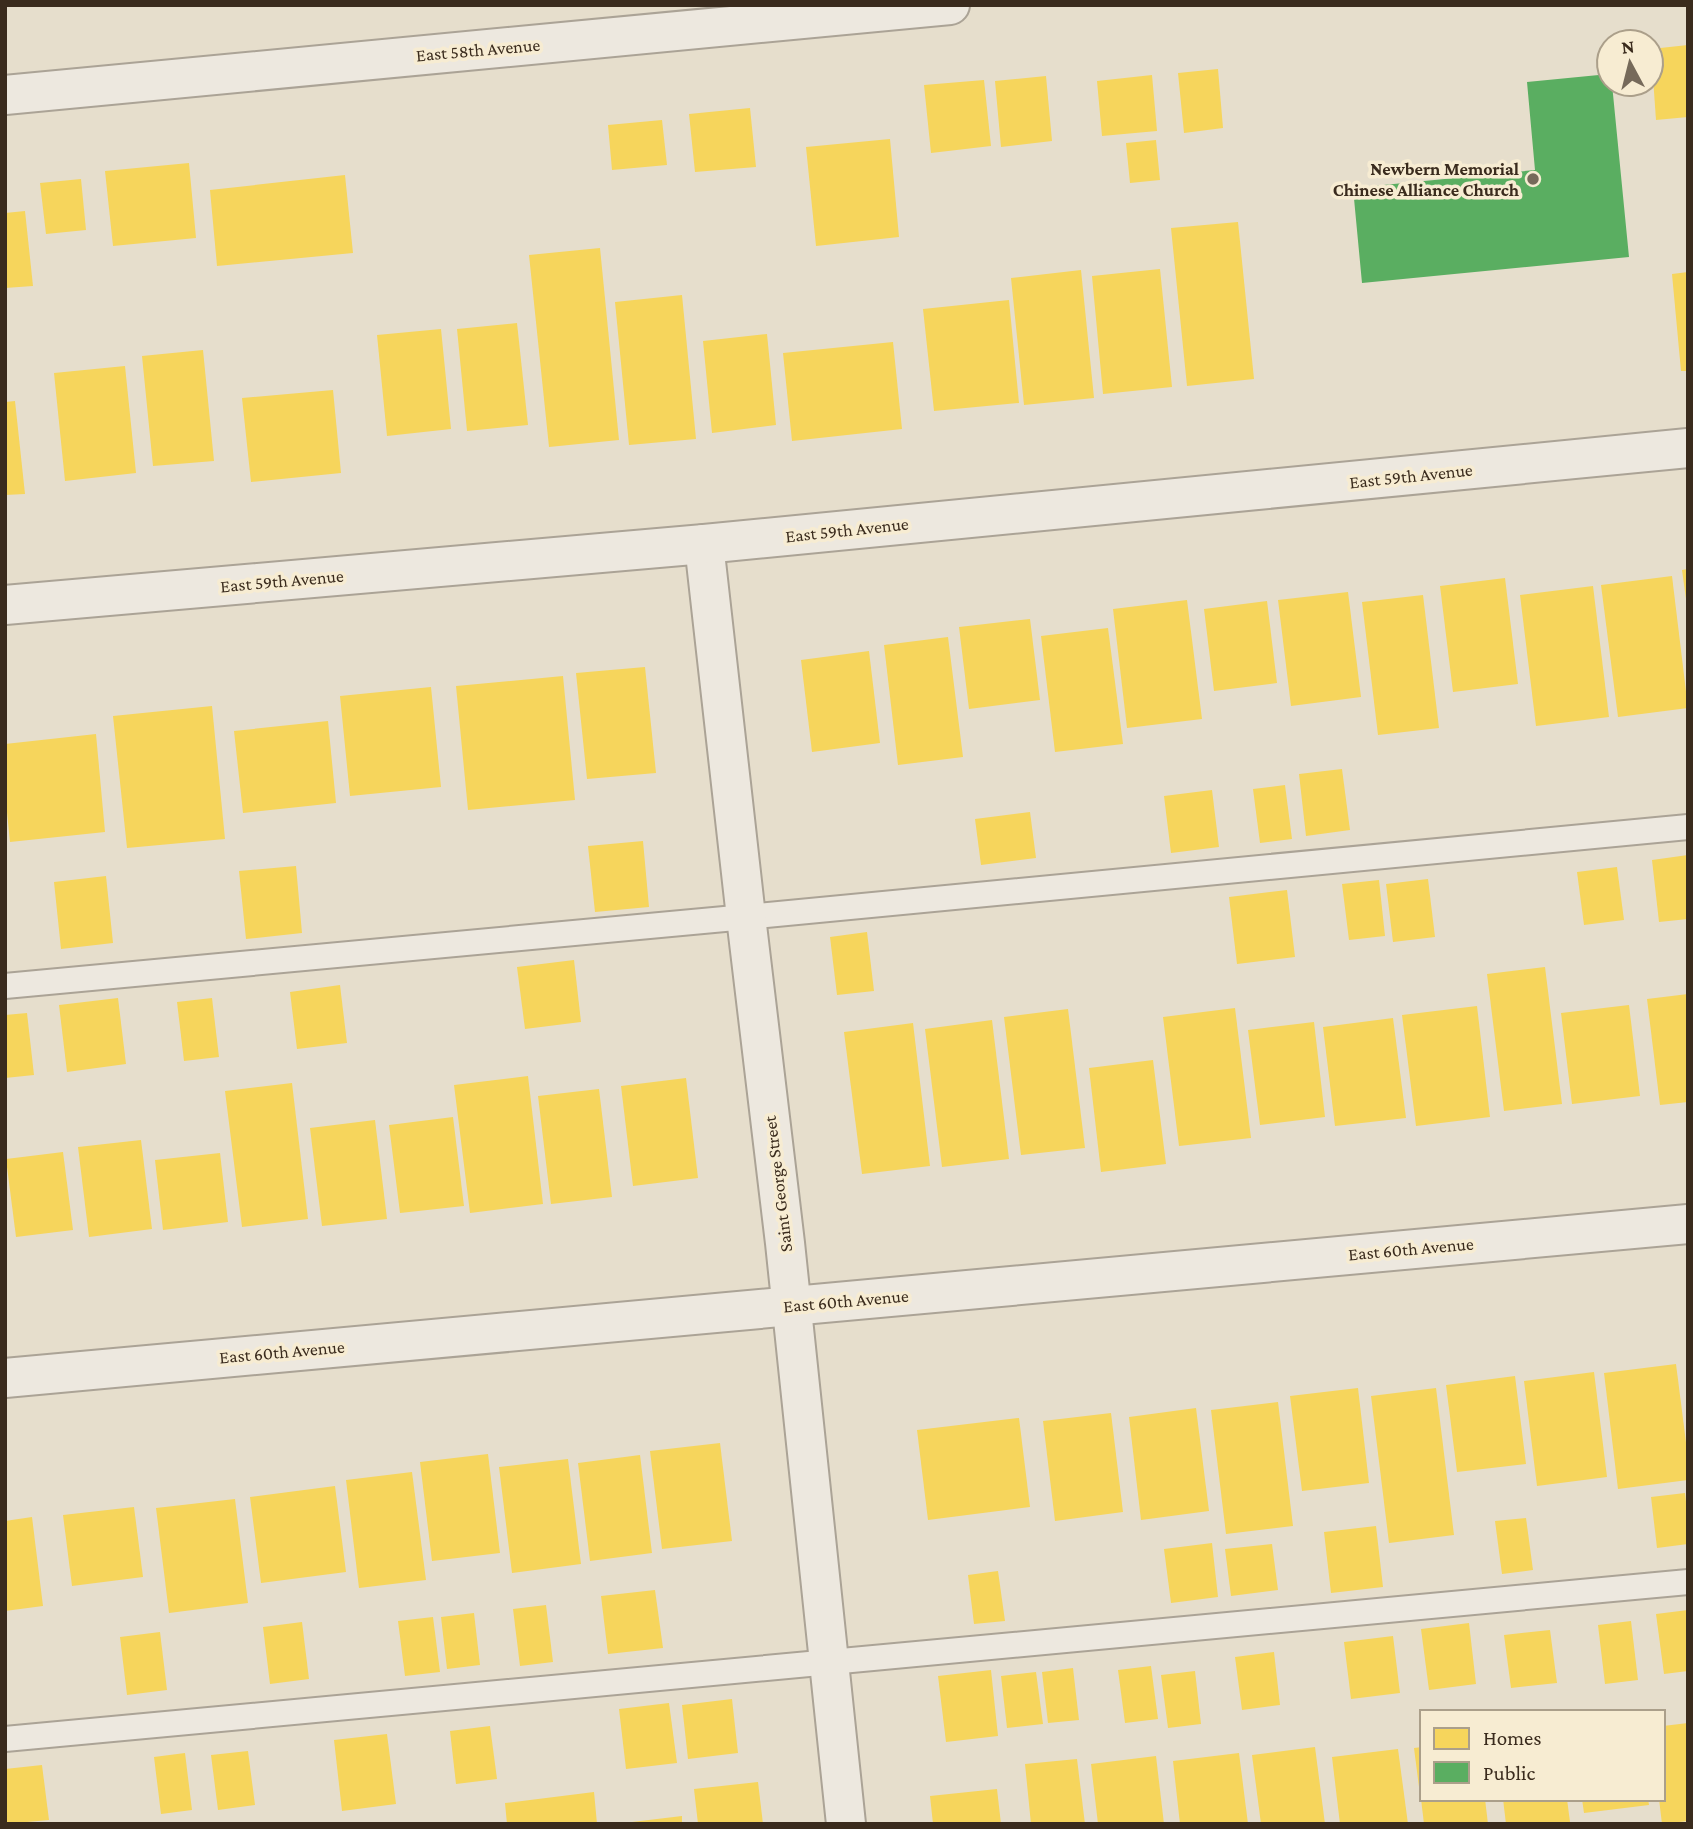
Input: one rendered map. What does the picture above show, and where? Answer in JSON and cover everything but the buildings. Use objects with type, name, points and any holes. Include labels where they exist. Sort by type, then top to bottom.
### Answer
[{"type":"street","name":"East 58th Avenue","points":[[5,95],[950,5]]},
{"type":"street","name":"East 59th Avenue","points":[[5,605],[704,544],[1688,449]]},
{"type":"street","name":"Saint George Street","points":[[704,544],[785,1243],[846,1824]]},
{"type":"street","name":"East 60th Avenue","points":[[5,1378],[1688,1224]]},
{"type":"lane","points":[[5,986],[1688,827]]},
{"type":"lane","points":[[5,1739],[1688,1583]]},
{"type":"place","name":"Newbern Memorial Chinese Alliance Church","points":[[1533,179]]}]
